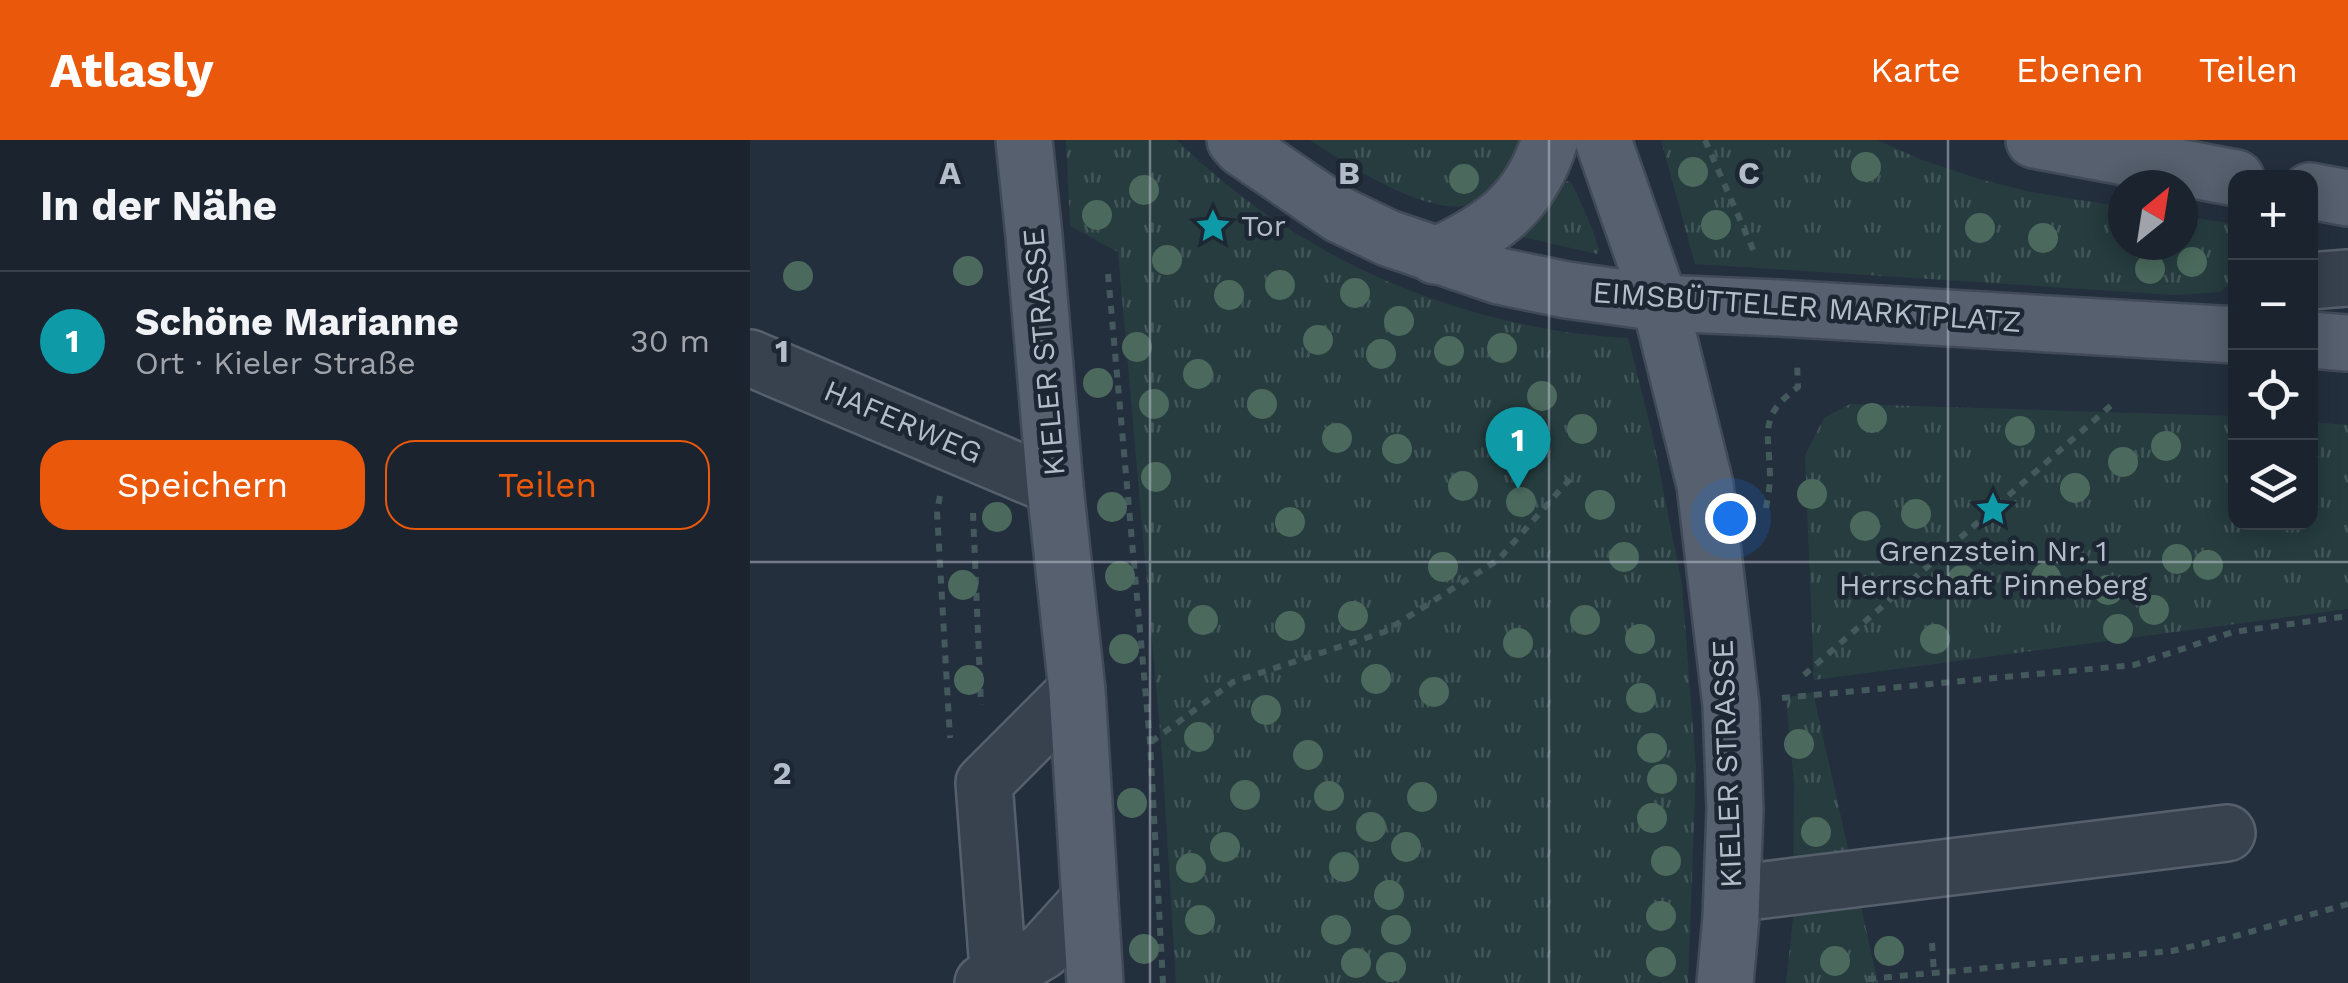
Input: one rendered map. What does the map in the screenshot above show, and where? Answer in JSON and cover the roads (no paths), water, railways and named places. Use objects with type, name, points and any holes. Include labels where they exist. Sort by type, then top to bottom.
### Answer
[{"type":"main road","name":"KIELER STRASSE","points":[[1024,140],[1077,690],[1094,983]]},
{"type":"main road","name":"EIMSBÜTTELER MARKTPLATZ","points":[[1235,140],[1340,216],[1388,238],[1499,276],[1567,290],[1660,303],[2225,329]]},
{"type":"main road","points":[[1435,256],[1498,222],[1529,187],[1550,140]]},
{"type":"main road","name":"KIELER STRASSE","points":[[1603,140],[1660,303],[1705,485],[1731,705],[1735,809],[1725,983]]},
{"type":"main road","points":[[2034,140],[2228,176]]},
{"type":"main road","points":[[2318,192],[2348,198]]},
{"type":"main road","points":[[2318,341],[2348,343]]},
{"type":"street","points":[[2318,280],[2348,278]]},
{"type":"street","name":"HAFERWEG","points":[[750,358],[1055,487]]},
{"type":"street","points":[[1077,690],[968,765],[994,981],[1043,951],[1090,899]]},
{"type":"street","points":[[1732,894],[2227,833]]},
{"type":"place","name":"Tor","points":[[1213,226]]},
{"type":"place","name":"Schöne Marianne","points":[[1518,489]]},
{"type":"place","name":"Grenzstein Nr. 1 Herrschaft Pinneberg","points":[[1993,509]]}]
